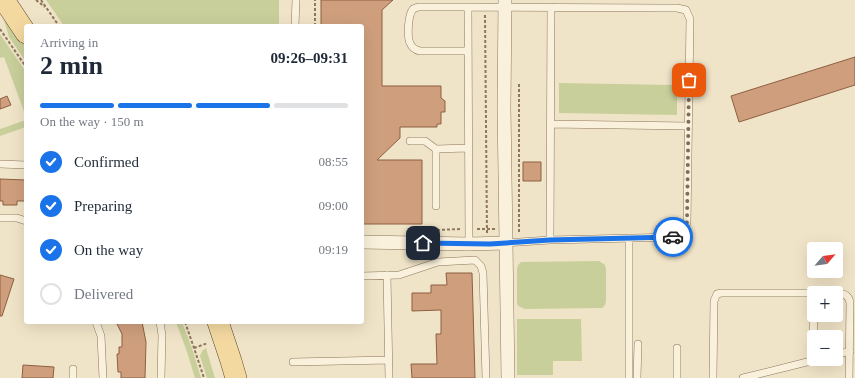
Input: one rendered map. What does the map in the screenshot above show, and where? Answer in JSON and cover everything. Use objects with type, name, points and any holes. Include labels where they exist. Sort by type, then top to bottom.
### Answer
[{"type":"main road","points":[[4,0],[24,30]]},
{"type":"main road","points":[[18,0],[34,24]]},
{"type":"main road","points":[[207,324],[223,378]]},
{"type":"main road","points":[[219,324],[236,378]]},
{"type":"street","points":[[505,4],[508,378]]},
{"type":"street","points":[[364,242],[469,244],[506,243]]},
{"type":"lane","points":[[296,0],[296,24]]},
{"type":"lane","points":[[468,51],[415,50],[409,42],[409,17],[413,9],[418,7],[484,6],[505,4],[551,7],[660,4],[686,10],[690,20],[687,222],[685,229],[681,234],[676,237],[550,240],[506,243]]},
{"type":"lane","points":[[468,6],[469,244]]},
{"type":"lane","points":[[550,240],[551,7]]},
{"type":"lane","points":[[550,124],[688,126]]},
{"type":"lane","points":[[410,141],[425,141],[436,149],[468,148]]},
{"type":"lane","points":[[436,149],[436,206]]},
{"type":"lane","points":[[0,164],[24,165]]},
{"type":"lane","points":[[0,218],[17,218],[24,220]]},
{"type":"lane","points":[[629,238],[629,378]]},
{"type":"lane","points":[[364,276],[406,273],[444,261],[475,260],[483,273],[486,378]]},
{"type":"lane","points":[[387,275],[389,378]]},
{"type":"lane","points":[[713,378],[714,301],[717,294],[807,293]]},
{"type":"lane","points":[[843,294],[849,298],[850,304],[849,378]]},
{"type":"lane","points":[[97,324],[102,343],[103,378]]},
{"type":"lane","points":[[160,324],[162,335],[161,378]]},
{"type":"lane","points":[[637,378],[638,344]]},
{"type":"lane","points":[[677,348],[677,378]]},
{"type":"lane","points":[[843,352],[850,351]]},
{"type":"lane","points":[[292,362],[389,360]]},
{"type":"lane","points":[[743,378],[807,362]]},
{"type":"lane","points":[[73,369],[73,378]]},
{"type":"path","points":[[36,0],[47,8]]},
{"type":"path","points":[[41,0],[58,24]]},
{"type":"path","points":[[315,0],[315,24]]},
{"type":"path","points":[[484,6],[487,238]]},
{"type":"path","points":[[0,29],[24,64]]},
{"type":"path","points":[[519,84],[520,231]]},
{"type":"path","points":[[186,324],[204,378]]},
{"type":"green space","points":[[46,0],[279,0],[279,24],[63,24]]},
{"type":"green space","points":[[1,10],[24,44],[24,59],[9,37]]},
{"type":"green space","points":[[0,34],[24,69],[24,112],[4,57],[0,58]]},
{"type":"green space","points":[[559,83],[677,85],[677,115],[559,113]]},
{"type":"green space","points":[[24,121],[24,128],[0,136],[0,129]]},
{"type":"green space","points":[[599,261],[605,265],[606,269],[606,301],[602,308],[525,309],[518,306],[517,269],[521,262]]},
{"type":"green space","points":[[517,319],[581,319],[582,361],[553,361],[553,375],[517,375]]},
{"type":"green space","points":[[177,324],[183,324],[201,378],[195,378]]},
{"type":"green space","points":[[206,348],[215,378],[207,378],[200,356],[202,351]]},
{"type":"building","points":[[321,0],[393,0],[382,10],[382,86],[441,86],[441,98],[445,101],[445,112],[441,112],[441,124],[437,124],[437,127],[400,127],[400,138],[377,160],[422,160],[422,224],[364,224],[364,24],[321,24]]},
{"type":"building","points":[[855,57],[855,85],[739,122],[731,96]]},
{"type":"building","points":[[7,96],[11,105],[0,109],[0,99]]},
{"type":"building","points":[[523,162],[541,162],[541,181],[523,181]]},
{"type":"building","points":[[0,179],[24,180],[24,201],[17,201],[17,205],[3,205],[3,201],[0,201]]},
{"type":"building","points":[[446,273],[472,273],[475,378],[412,378],[411,364],[437,364],[436,334],[441,334],[441,310],[412,311],[412,293],[431,293],[431,285],[447,285]]},
{"type":"building","points":[[0,275],[14,279],[2,316],[0,316]]},
{"type":"building","points":[[117,324],[142,324],[146,342],[145,378],[121,378],[121,372],[118,372],[117,354],[119,354],[119,347],[122,347],[122,334]]},
{"type":"building","points":[[23,365],[54,367],[53,378],[22,378]]},
{"type":"way so far","points":[[673,237],[681,234],[685,229],[687,222],[689,80]]},
{"type":"route","points":[[423,243],[490,244],[550,240],[673,237]]}]
